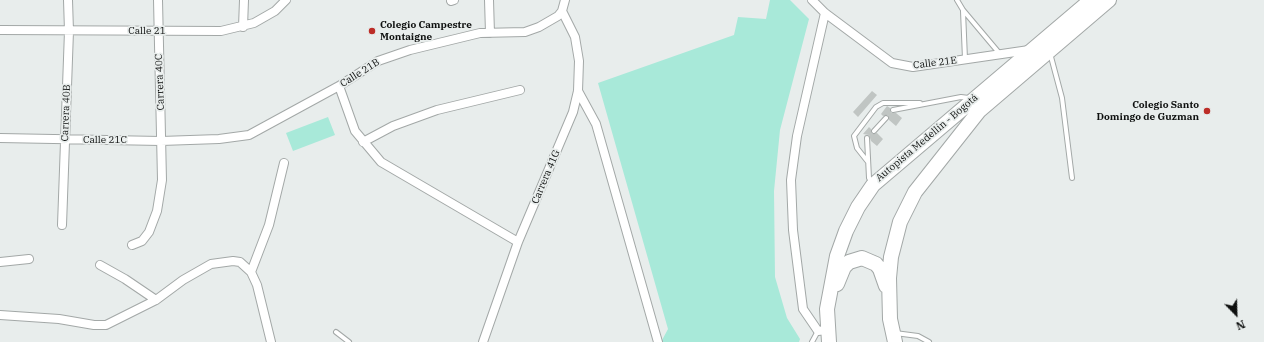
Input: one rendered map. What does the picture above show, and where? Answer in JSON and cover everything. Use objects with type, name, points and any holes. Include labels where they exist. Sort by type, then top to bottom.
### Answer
[{"type":"highway","name":"Autopista Medellín - Bogotá","points":[[825,334],[831,282],[842,244],[858,207],[873,185],[1091,0]]},
{"type":"highway","name":"Autopista Medellín - Bogotá","points":[[894,337],[890,319],[889,278],[895,237],[900,222],[914,192],[979,111],[1109,0]]},
{"type":"highway","points":[[827,308],[844,267],[856,259],[872,261],[880,269],[890,302]]},
{"type":"street","name":"Carrera 40B","points":[[62,225],[69,31],[68,0]]},
{"type":"street","name":"Carrera 40C","points":[[132,245],[142,241],[149,232],[157,211],[162,180],[158,0]]},
{"type":"street","points":[[243,27],[244,0]]},
{"type":"street","name":"Calle 21","points":[[0,30],[221,31],[254,24],[275,11],[286,0]]},
{"type":"street","points":[[489,0],[490,33]]},
{"type":"street","points":[[562,11],[565,0]]},
{"type":"street","name":"Calle 21E","points":[[812,0],[825,13],[892,63],[913,67],[1032,49]]},
{"type":"street","name":"Calle 21B","points":[[161,141],[219,139],[249,135],[339,86],[378,61],[437,43],[490,33],[525,32],[553,20],[562,11]]},
{"type":"street","name":"Carrera 41G","points":[[483,342],[518,242],[573,112],[578,91],[579,61],[575,37],[562,11]]},
{"type":"street","points":[[825,13],[797,136],[791,180],[792,230],[801,299],[807,317],[825,334]]},
{"type":"street","points":[[339,86],[356,131],[363,142],[381,162],[518,242]]},
{"type":"street","points":[[363,142],[393,126],[437,110],[520,90]]},
{"type":"street","points":[[578,91],[596,124],[658,342]]},
{"type":"street","name":"Calle 21C","points":[[0,138],[161,141]]},
{"type":"street","points":[[251,272],[269,225],[284,163]]},
{"type":"street","points":[[0,262],[29,259]]},
{"type":"street","points":[[0,315],[59,319],[94,325],[106,325],[156,300],[183,280],[211,264],[233,261],[240,262],[251,272],[257,285],[271,342]]},
{"type":"street","points":[[100,265],[125,279],[156,300]]},
{"type":"lane","points":[[957,0],[963,10],[1001,54]]},
{"type":"lane","points":[[963,10],[965,59]]},
{"type":"lane","points":[[1049,51],[1062,98],[1072,178]]},
{"type":"lane","points":[[893,110],[961,97],[974,98]]},
{"type":"lane","points":[[868,162],[857,148],[854,136],[876,106],[883,103],[920,104]]},
{"type":"lane","points":[[874,131],[886,118]]},
{"type":"lane","points":[[867,138],[869,178],[873,185]]},
{"type":"lane","points":[[336,332],[349,342]]},
{"type":"lane","points":[[812,342],[825,334]]},
{"type":"lane","points":[[894,337],[918,336],[929,342]]},
{"type":"green space","points":[[770,0],[790,0],[809,19],[780,130],[774,191],[775,277],[787,318],[800,339],[799,342],[661,342],[668,329],[598,83],[734,35],[738,17],[766,19]]},
{"type":"green space","points":[[328,117],[335,135],[293,151],[286,133]]},
{"type":"building","points":[[872,91],[877,95],[858,117],[853,112]]},
{"type":"building","points":[[887,106],[890,108],[891,113],[896,113],[902,118],[896,126],[889,120],[888,115],[883,116],[881,114]]},
{"type":"building","points":[[869,127],[872,134],[877,133],[883,139],[877,146],[871,141],[869,135],[863,134]]},
{"type":"place","name":"Colegio Campestre Montaigne","points":[[372,31]]},
{"type":"place","name":"Colegio Santo Domingo de Guzman","points":[[1207,111]]}]
